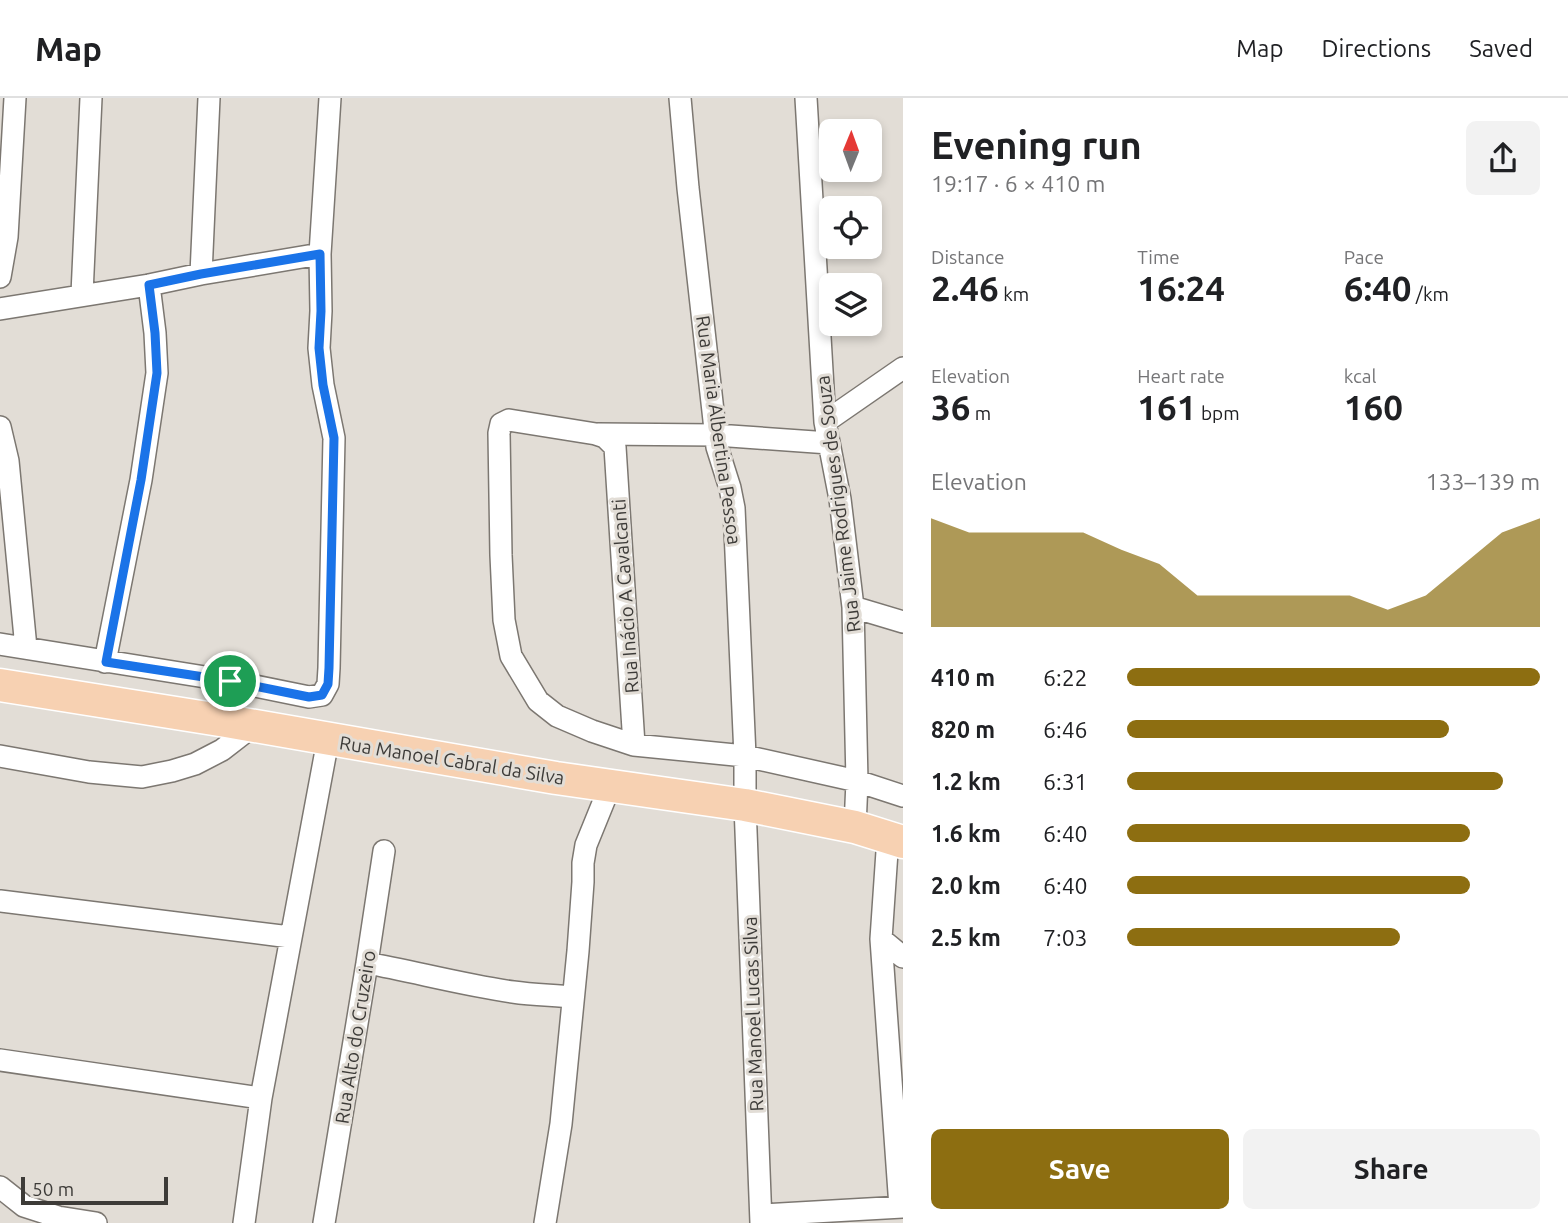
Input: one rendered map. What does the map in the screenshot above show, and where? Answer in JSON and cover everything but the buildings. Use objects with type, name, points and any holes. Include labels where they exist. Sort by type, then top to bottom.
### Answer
[{"type":"main road","name":"Rua Manoel Cabral da Silva","points":[[0,685],[556,778],[745,805],[855,827],[895,840]]},
{"type":"street","points":[[0,277],[7,237],[6,146],[15,98]]},
{"type":"street","points":[[82,295],[91,98]]},
{"type":"street","points":[[201,274],[209,98]]},
{"type":"street","points":[[0,644],[230,681],[309,697],[322,695],[328,684],[334,438],[323,385],[319,348],[320,254],[330,98]]},
{"type":"street","name":"Rua Maria Albertina Pessoa","points":[[680,98],[717,447],[734,508],[746,756],[745,805]]},
{"type":"street","name":"Rua Jaime Rodrigues de Souza","points":[[806,98],[827,433],[840,499],[853,607],[857,781],[855,827]]},
{"type":"street","points":[[0,309],[320,254]]},
{"type":"street","points":[[106,662],[141,480],[157,373],[149,285]]},
{"type":"street","points":[[903,368],[827,433],[596,434],[509,421],[500,424],[499,433],[500,555],[504,620],[511,656],[538,701],[556,716],[634,745],[746,756],[857,781],[903,796]]},
{"type":"street","points":[[0,427],[8,461],[26,648]]},
{"type":"street","name":"Rua Inácio A Cavalcanti","points":[[596,434],[605,437],[615,447],[634,745]]},
{"type":"street","points":[[853,607],[903,622]]},
{"type":"street","points":[[0,757],[89,772],[142,777],[195,764],[222,750],[240,724],[230,681]]},
{"type":"street","points":[[244,1223],[261,1098],[328,740]]},
{"type":"street","points":[[545,1223],[561,1124],[583,863],[586,845],[610,786]]},
{"type":"street","name":"Rua Manoel Lucas Silva","points":[[745,805],[761,1219]]},
{"type":"street","points":[[761,1219],[901,1207],[881,939],[895,840]]},
{"type":"street","name":"Rua Alto do Cruzeiro","points":[[324,1223],[384,851]]},
{"type":"street","points":[[0,901],[290,937]]},
{"type":"street","points":[[881,939],[903,957]]},
{"type":"street","points":[[368,963],[504,991],[573,997]]},
{"type":"street","points":[[0,1060],[261,1098]]},
{"type":"street","points":[[0,1187],[24,1206],[58,1217],[96,1223]]},
{"type":"route","points":[[320,254],[319,348],[323,385],[334,438],[328,684],[322,695],[309,697],[230,681],[106,662],[141,480],[157,373],[149,285],[320,254]]}]
